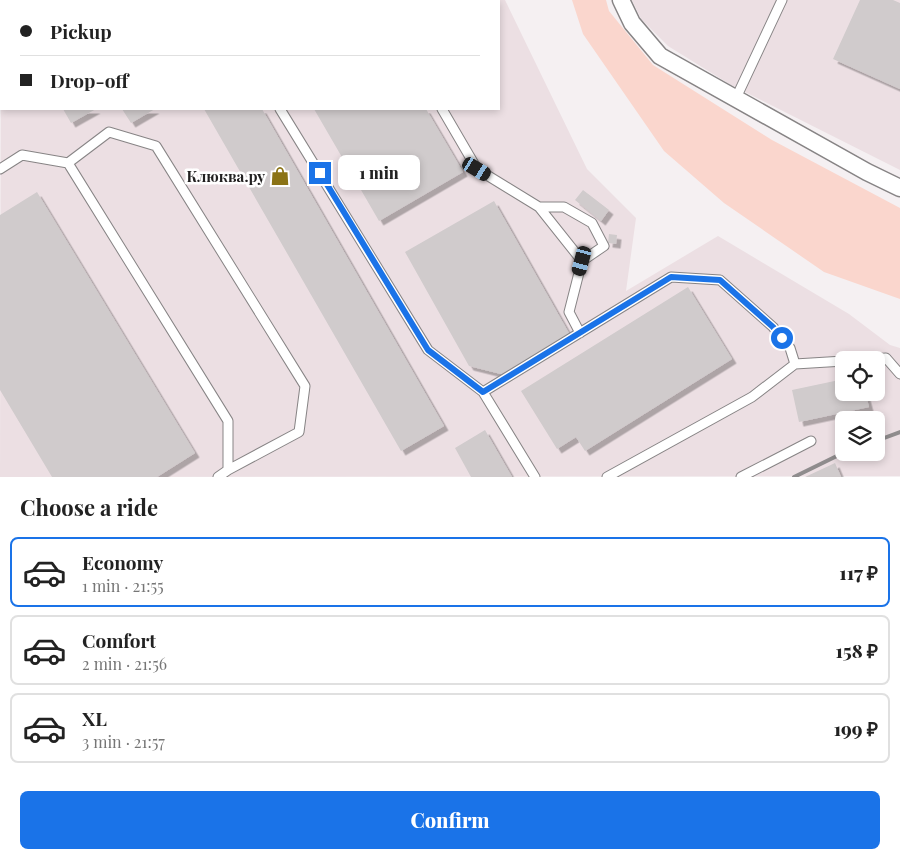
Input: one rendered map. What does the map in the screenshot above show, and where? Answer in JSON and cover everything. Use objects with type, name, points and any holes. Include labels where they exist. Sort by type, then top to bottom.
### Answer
[{"type":"street","points":[[621,0],[632,23],[660,56],[866,172],[900,188]]},
{"type":"lane","points":[[736,98],[782,0]]},
{"type":"lane","points":[[281,110],[428,350],[483,392],[535,476]]},
{"type":"lane","points":[[443,110],[477,169],[539,207],[582,261]]},
{"type":"lane","points":[[0,169],[22,155],[68,163],[109,132],[156,146],[305,386],[298,432],[218,476]]},
{"type":"lane","points":[[68,163],[228,422],[228,470]]},
{"type":"lane","points":[[539,207],[564,207],[592,223],[604,246],[582,261],[569,312],[580,332]]},
{"type":"lane","points":[[483,392],[671,277],[720,280],[773,327],[790,348],[795,364]]},
{"type":"lane","points":[[885,358],[900,374]]},
{"type":"lane","points":[[607,476],[752,397],[795,364],[835,362]]},
{"type":"lane","points":[[740,476],[811,441]]},
{"type":"shaded area","points":[[500,0],[505,0],[587,169],[636,218],[626,291],[718,236],[849,314],[890,345],[900,348],[900,476],[0,477],[1,110],[500,110]]},
{"type":"shaded area","points":[[572,0],[606,0],[609,11],[653,65],[772,140],[900,208],[900,299],[824,272],[724,203],[664,151],[583,34]]},
{"type":"shaded area","points":[[632,0],[900,0],[900,170],[731,85],[668,46],[641,19]]},
{"type":"building","points":[[860,0],[893,0],[900,3],[900,89],[833,59]]},
{"type":"building","points":[[64,110],[94,110],[71,123]]},
{"type":"building","points":[[123,110],[153,110],[131,123]]},
{"type":"building","points":[[205,110],[263,110],[444,426],[401,451]]},
{"type":"building","points":[[315,110],[427,110],[463,172],[379,221]]},
{"type":"building","points":[[583,190],[609,210],[601,221],[575,200]]},
{"type":"building","points":[[37,192],[195,453],[157,477],[52,477],[0,390],[0,215]]},
{"type":"building","points":[[494,201],[570,335],[501,374],[469,366],[405,252]]},
{"type":"building","points":[[609,234],[617,235],[616,244],[608,243]]},
{"type":"building","points":[[688,287],[732,359],[585,451],[576,437],[557,449],[521,391]]},
{"type":"building","points":[[835,381],[835,401],[867,401],[869,407],[850,411],[835,411],[835,414],[799,422],[792,390]]},
{"type":"building","points":[[485,430],[512,477],[471,477],[455,448]]},
{"type":"building","points":[[835,463],[841,477],[805,477]]},
{"type":"railway","points":[[885,438],[900,432]]},
{"type":"railway","points":[[794,477],[835,457]]},
{"type":"place","name":"Клюква.ру","points":[[280,176]]},
{"type":"route","points":[[320,173],[428,350],[483,392],[671,277],[720,280],[773,327],[782,338]]}]
